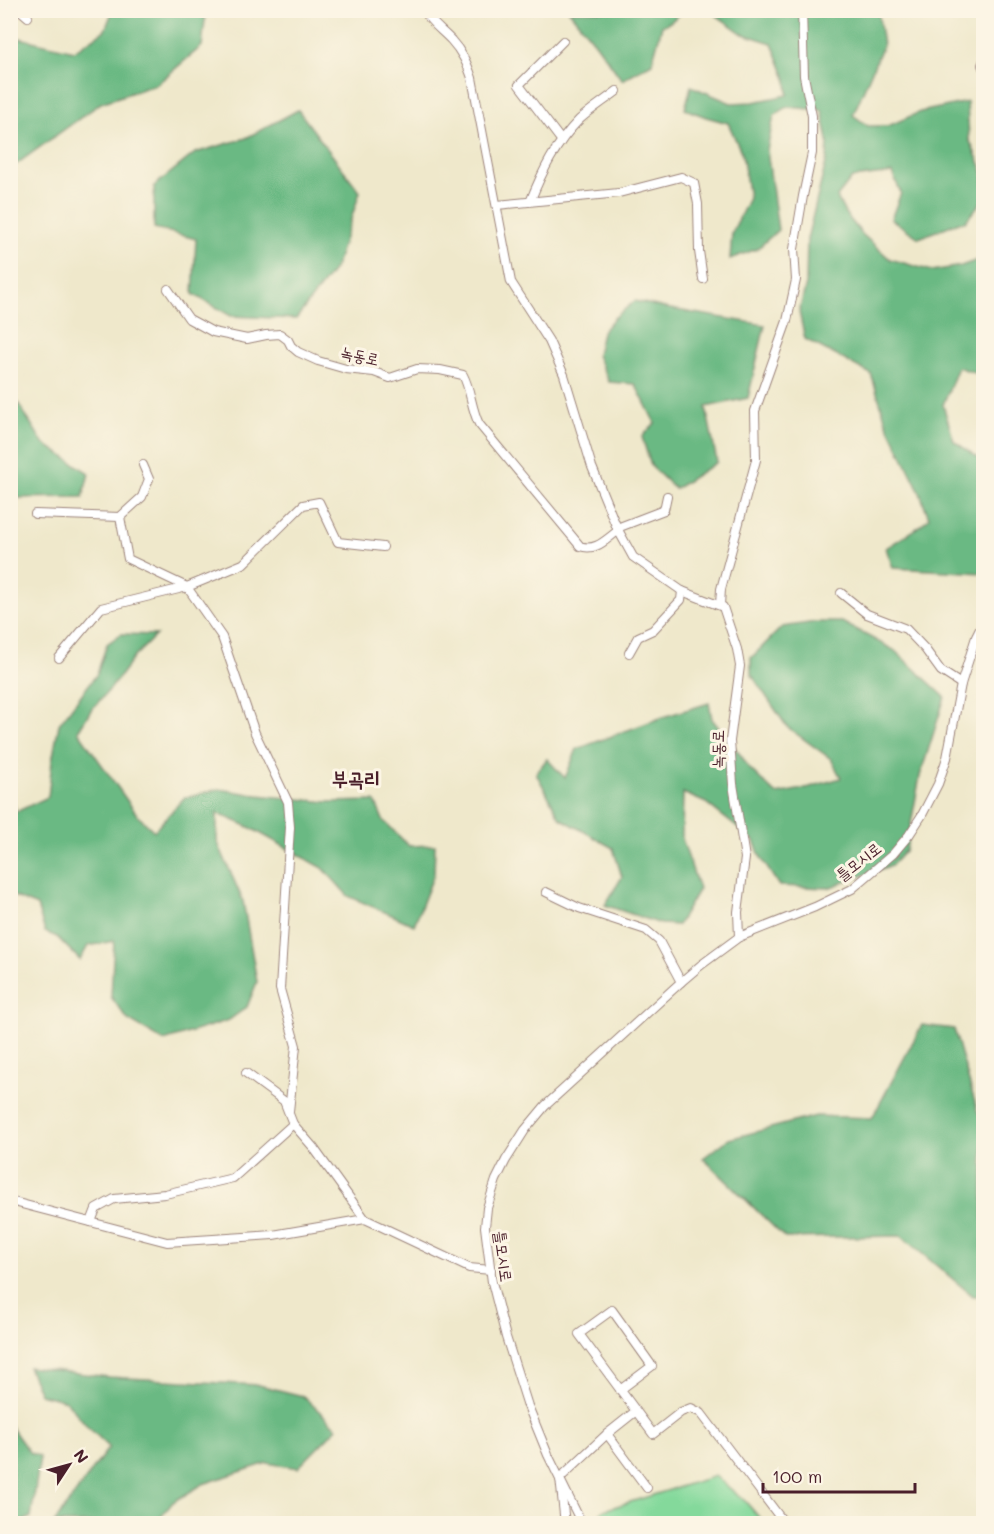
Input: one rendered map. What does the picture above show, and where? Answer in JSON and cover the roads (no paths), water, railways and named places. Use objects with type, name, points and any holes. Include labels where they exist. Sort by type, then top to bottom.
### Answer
[{"type":"street","points":[[20,10],[28,18]]},
{"type":"street","points":[[424,10],[428,18],[450,39],[465,58],[472,78],[511,282],[549,341],[564,375],[592,467],[618,529],[633,557],[682,591],[720,605],[721,589],[756,460],[755,411],[787,321],[796,280],[794,249],[812,153],[812,116],[804,76],[802,10]]},
{"type":"street","points":[[561,140],[519,85],[563,41]]},
{"type":"street","points":[[984,60],[982,65],[984,70]]},
{"type":"street","points":[[530,202],[541,174],[561,140],[580,120],[617,91]]},
{"type":"street","points":[[497,205],[619,193],[681,177],[694,183],[698,204],[699,251],[703,279]]},
{"type":"street","name":"녹동로","points":[[168,289],[189,320],[213,332],[247,339],[280,334],[298,352],[318,361],[346,369],[374,372],[390,378],[417,369],[440,370],[463,375],[473,412],[479,424],[580,546],[594,548],[618,529],[664,510],[667,496]]},
{"type":"street","points":[[35,514],[120,517],[142,497],[149,479],[143,465]]},
{"type":"street","points":[[59,658],[101,608],[187,587],[243,564],[303,505],[319,502],[338,542],[383,547]]},
{"type":"street","points":[[120,517],[128,559],[187,587],[222,637],[255,733],[288,802],[290,827],[280,989],[296,1046],[289,1111]]},
{"type":"street","points":[[629,653],[638,637],[653,630],[681,600],[682,591]]},
{"type":"street","points":[[841,593],[867,614],[906,629],[941,670],[961,684]]},
{"type":"street","name":"녹동로","points":[[720,605],[723,607],[737,649],[740,666],[730,741],[733,784],[745,858],[738,912],[739,937]]},
{"type":"street","name":"틀모시로","points":[[582,1524],[548,1455],[528,1406],[506,1337],[492,1282],[484,1227],[496,1180],[519,1140],[545,1106],[701,965],[739,937],[815,907],[852,888],[893,854],[922,815],[938,784],[947,758],[961,684],[976,637],[984,621]]},
{"type":"street","points":[[546,892],[579,908],[646,930],[660,941],[681,982]]},
{"type":"street","points":[[246,1072],[284,1101],[293,1124],[313,1147],[365,1218],[469,1268],[491,1270]]},
{"type":"street","points":[[92,1222],[96,1209],[114,1199],[165,1194],[233,1178],[293,1124]]},
{"type":"street","points":[[10,1201],[167,1242],[273,1235],[365,1218]]},
{"type":"street","points":[[620,1390],[652,1366],[612,1310],[579,1334],[620,1390],[653,1434],[681,1412],[691,1408],[701,1413],[785,1524]]},
{"type":"street","points":[[565,1524],[560,1478],[607,1434],[636,1411]]},
{"type":"street","points":[[607,1434],[647,1488]]},
{"type":"district","name":"부곡리","points":[[356,778]]}]
